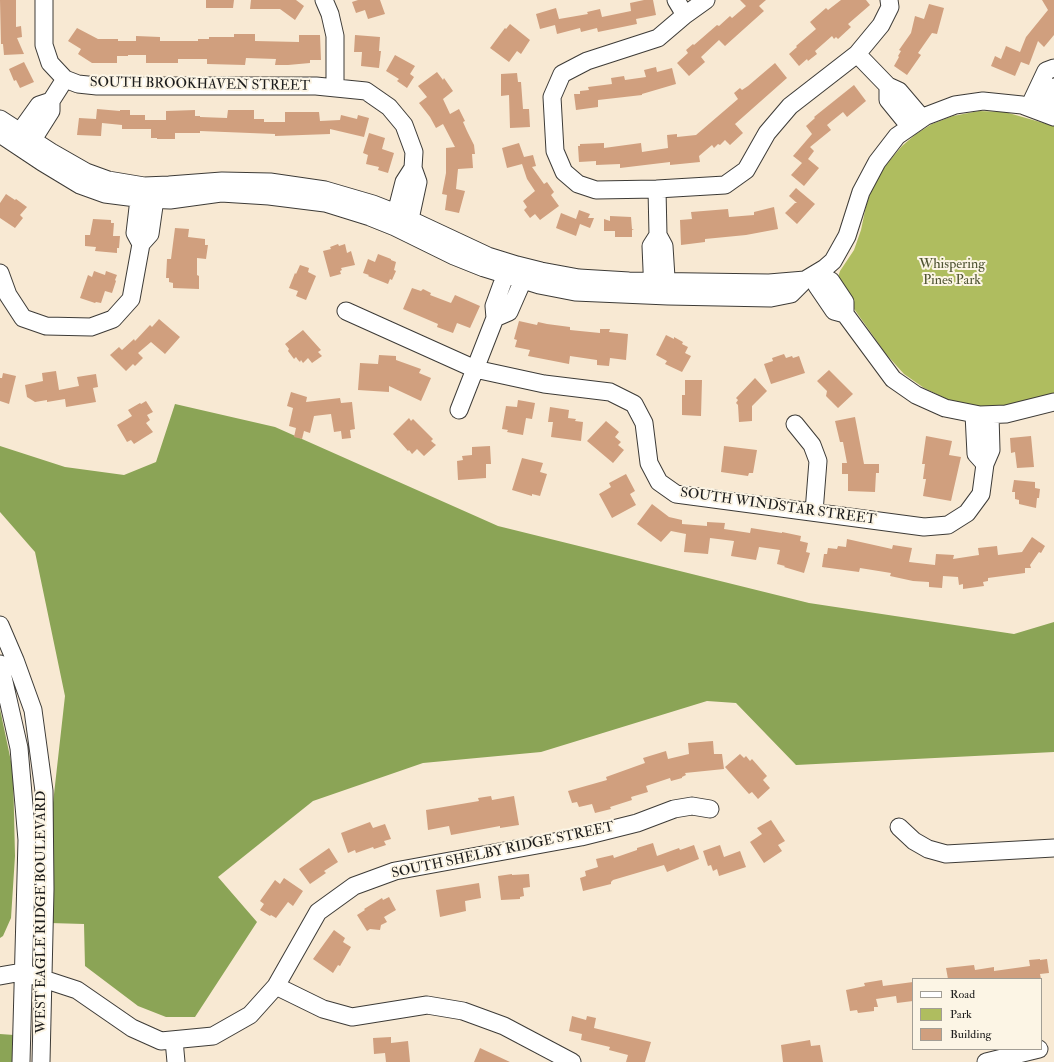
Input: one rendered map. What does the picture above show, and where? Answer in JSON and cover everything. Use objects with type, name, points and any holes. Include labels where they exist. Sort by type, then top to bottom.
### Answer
[{"type":"street","points":[[18,140],[50,111],[51,102],[65,79],[50,63],[44,44],[44,0]]},
{"type":"street","points":[[324,0],[330,14],[335,36],[335,88]]},
{"type":"street","points":[[676,0],[685,15]]},
{"type":"street","points":[[706,0],[685,15],[658,38],[587,61],[562,74],[552,97],[555,151],[564,172],[578,184],[596,190],[724,186],[746,170],[767,133],[790,106],[857,54],[881,25],[890,7],[889,0]]},
{"type":"street","points":[[857,54],[888,86],[888,100],[916,123]]},
{"type":"street","points":[[1042,112],[1046,71],[1054,68]]},
{"type":"street","name":"SOUTH BROOKHAVEN STREET","points":[[65,79],[78,84],[97,86],[316,86],[366,91],[389,107],[404,125],[414,152],[413,168],[418,182],[399,222]]},
{"type":"street","points":[[1042,112],[1054,87]]},
{"type":"street","points":[[0,119],[18,140],[80,185],[105,194],[147,192],[170,200],[221,194],[269,196],[325,203],[399,222],[454,256],[484,268],[507,269],[525,274],[539,285],[575,292],[660,289],[771,298],[791,294],[811,276],[833,261],[847,236],[861,192],[877,162],[898,136],[926,116],[955,106],[983,101],[1022,105],[1042,112]]},
{"type":"street","points":[[657,189],[658,235],[664,246],[660,289]]},
{"type":"street","points":[[0,273],[8,295],[23,318],[46,326],[91,327],[113,319],[131,299],[142,244],[136,233],[147,192]]},
{"type":"street","points":[[459,410],[495,318],[494,306],[507,269]]},
{"type":"street","points":[[495,318],[508,312],[525,274]]},
{"type":"street","points":[[811,276],[831,281],[845,302],[845,314],[893,379],[916,394],[945,408],[982,414],[1006,414],[1054,402]]},
{"type":"street","name":"SOUTH WINDSTAR STREET","points":[[346,311],[475,369],[544,384],[610,392],[634,404],[644,423],[649,463],[659,482],[676,494],[924,527],[948,525],[967,513],[981,494],[984,464],[991,450],[982,414]]},
{"type":"street","points":[[795,424],[812,445],[818,461],[814,512]]},
{"type":"street","name":"WEST EAGLE RIDGE BOULEVARD","points":[[0,625],[15,660],[33,710],[43,784],[45,889],[41,1062]]},
{"type":"street","name":"WEST EAGLE RIDGE BOULEVARD","points":[[0,664],[19,748],[27,840],[20,1062]]},
{"type":"street","name":"SOUTH SHELBY RIDGE STREET","points":[[0,976],[22,972],[77,990],[132,1028],[162,1041],[213,1036],[250,1015],[276,986],[318,912],[354,886],[395,871],[581,837],[637,823],[674,809],[692,806],[710,809]]},
{"type":"street","points":[[899,827],[914,841],[924,847],[946,854],[1054,848]]},
{"type":"street","points":[[276,986],[323,1009],[352,1017],[427,1005],[463,1011],[504,1026],[572,1062]]},
{"type":"street","points":[[174,1040],[176,1062]]},
{"type":"street","points":[[1042,1048],[1054,1045]]},
{"type":"street","points":[[986,1062],[1036,1050]]},
{"type":"green space","name":"Whispering Pines Park","points":[[979,111],[1005,112],[1054,126],[1054,394],[1019,404],[1001,406],[975,406],[949,400],[924,388],[904,374],[886,354],[852,306],[838,277],[840,271],[854,250],[873,186],[886,165],[902,146],[916,134],[932,124],[953,116]]},
{"type":"green space","points":[[175,404],[275,427],[498,526],[809,603],[1014,634],[1054,622],[1054,752],[796,765],[736,703],[707,701],[541,752],[423,763],[313,801],[218,877],[257,922],[195,1017],[166,1017],[138,1006],[85,966],[84,924],[50,923],[52,812],[65,696],[35,552],[0,512],[0,446],[65,467],[124,475],[156,462]]},
{"type":"green space","points":[[0,709],[13,771],[15,856],[11,918],[3,936],[0,938]]},
{"type":"green space","points":[[0,1034],[14,1035],[13,1062],[0,1062]]},
{"type":"building","points":[[0,0],[16,0],[16,27],[21,26],[22,37],[17,38],[24,54],[4,55],[3,44],[1,44]]},
{"type":"building","points":[[206,0],[234,0],[233,8],[206,8]]},
{"type":"building","points":[[251,0],[296,0],[304,6],[295,20],[280,9],[250,9]]},
{"type":"building","points":[[358,0],[380,0],[385,14],[368,19],[365,10],[356,13],[352,2]]},
{"type":"building","points":[[653,0],[656,15],[636,19],[637,24],[598,32],[597,28],[581,32],[580,28],[557,34],[555,25],[540,29],[536,14],[556,8],[559,19],[588,14],[587,12],[600,9],[602,17],[631,11],[630,3]]},
{"type":"building","points":[[740,0],[766,0],[759,6],[764,11],[725,46],[719,40],[701,57],[705,62],[689,76],[677,63],[688,53],[686,50],[693,44],[694,45],[730,16],[732,18],[746,6]]},
{"type":"building","points":[[841,0],[866,0],[870,5],[848,24],[851,27],[838,39],[836,37],[834,39],[832,36],[815,51],[817,54],[808,61],[807,59],[799,66],[789,54],[816,29],[810,22],[826,8],[828,10]]},
{"type":"building","points":[[1042,0],[1054,0],[1054,35],[1044,47],[1038,41],[1029,65],[1021,62],[1015,76],[991,66],[995,56],[1001,59],[1006,46],[1020,52],[1026,37],[1048,10]]},
{"type":"building","points":[[929,4],[944,8],[937,34],[932,33],[918,53],[921,55],[907,75],[894,66],[901,51],[899,50],[911,33],[915,16],[924,19]]},
{"type":"building","points":[[510,24],[530,40],[521,54],[517,51],[509,62],[490,48],[505,28],[506,29]]},
{"type":"building","points":[[77,28],[98,39],[118,39],[118,41],[136,41],[136,36],[160,37],[160,41],[198,41],[198,39],[209,39],[209,37],[234,37],[234,34],[255,34],[255,41],[299,42],[299,35],[320,35],[321,60],[310,60],[310,63],[288,65],[275,65],[276,59],[246,58],[245,65],[207,64],[207,59],[178,59],[178,63],[146,63],[146,55],[128,55],[117,56],[117,63],[92,63],[78,54],[81,49],[68,41]]},
{"type":"building","points":[[355,35],[380,37],[379,51],[381,51],[379,68],[361,66],[362,52],[354,52]]},
{"type":"building","points":[[395,55],[415,66],[410,74],[414,77],[407,88],[397,81],[399,79],[386,71]]},
{"type":"building","points":[[24,62],[34,82],[20,88],[16,80],[14,81],[9,69]]},
{"type":"building","points":[[775,63],[787,78],[735,124],[743,133],[730,145],[725,140],[714,148],[712,145],[699,156],[700,162],[670,165],[670,162],[620,168],[620,164],[596,165],[596,161],[579,162],[578,146],[580,146],[580,144],[604,143],[604,148],[641,143],[642,152],[668,148],[667,135],[677,134],[677,137],[696,135],[738,99],[734,93],[740,88],[742,90],[748,86]]},
{"type":"building","points":[[656,67],[657,72],[672,68],[676,84],[642,95],[598,100],[598,107],[576,110],[574,94],[580,94],[580,91],[589,90],[588,87],[612,84],[611,78],[624,76],[625,80],[646,77],[644,70]]},
{"type":"building","points":[[437,72],[443,80],[444,78],[453,91],[443,99],[450,114],[459,109],[465,121],[463,122],[474,145],[475,154],[472,154],[473,168],[458,169],[456,189],[465,191],[459,213],[445,210],[447,195],[442,194],[446,173],[446,148],[455,147],[443,124],[436,128],[430,117],[419,103],[427,97],[418,86]]},
{"type":"building","points":[[517,73],[518,82],[521,82],[523,109],[529,109],[530,127],[510,128],[509,95],[501,96],[501,74]]},
{"type":"building","points":[[854,85],[866,101],[847,117],[843,112],[827,125],[831,130],[810,147],[814,151],[808,159],[819,168],[804,186],[791,175],[802,163],[793,156],[812,134],[806,126],[815,118],[814,117]]},
{"type":"building","points":[[97,109],[120,111],[130,110],[130,115],[145,115],[145,120],[166,120],[166,111],[195,110],[195,116],[227,118],[228,110],[254,110],[254,119],[264,119],[264,122],[285,122],[285,112],[319,112],[320,121],[340,120],[341,115],[357,119],[358,115],[369,118],[364,137],[330,129],[330,134],[275,136],[275,134],[200,131],[200,133],[175,133],[175,139],[157,139],[151,138],[151,129],[122,129],[122,125],[102,123],[101,136],[77,135],[79,118],[96,119]]},
{"type":"building","points":[[369,133],[385,138],[382,149],[394,153],[388,173],[378,170],[379,167],[366,164],[368,155],[363,153]]},
{"type":"building","points":[[519,143],[524,157],[533,155],[536,166],[532,167],[544,184],[547,182],[554,192],[551,195],[559,206],[540,220],[535,214],[530,218],[524,210],[527,207],[523,201],[535,191],[527,179],[522,164],[507,168],[502,148]]},
{"type":"building","points":[[796,188],[815,204],[797,224],[785,213],[795,203],[797,203],[789,196]]},
{"type":"building","points":[[6,194],[27,207],[20,215],[23,218],[15,228],[0,218],[0,203]]},
{"type":"building","points":[[774,207],[778,229],[746,235],[705,239],[705,242],[681,245],[680,220],[692,219],[691,212],[728,209],[729,217],[754,215],[754,212]]},
{"type":"building","points":[[579,210],[590,214],[588,218],[594,218],[590,228],[580,224],[576,236],[556,228],[561,213],[576,219]]},
{"type":"building","points":[[610,216],[631,217],[632,229],[634,230],[632,230],[632,237],[615,237],[615,231],[604,231],[604,219],[610,221]]},
{"type":"building","points":[[93,219],[111,220],[111,223],[114,223],[113,236],[120,236],[117,253],[95,251],[96,247],[85,246],[85,235],[90,235]]},
{"type":"building","points":[[175,228],[189,229],[188,237],[205,239],[205,245],[208,245],[206,259],[197,258],[199,289],[173,288],[173,283],[169,282],[169,278],[166,278],[167,259],[171,259]]},
{"type":"building","points":[[338,244],[339,246],[345,244],[347,253],[351,251],[355,265],[341,268],[341,274],[330,277],[323,251],[331,249],[330,247]]},
{"type":"building","points":[[378,254],[396,262],[394,270],[396,271],[392,280],[390,279],[388,284],[363,273],[368,259],[375,262]]},
{"type":"building","points":[[300,265],[309,268],[308,272],[316,276],[306,300],[296,296],[298,291],[289,288]]},
{"type":"building","points":[[94,271],[105,275],[106,271],[117,275],[112,293],[105,291],[101,303],[95,303],[80,298],[88,275],[92,277]]},
{"type":"building","points":[[412,288],[421,291],[423,289],[431,293],[430,295],[451,303],[455,295],[480,306],[470,328],[457,323],[453,333],[437,327],[438,324],[403,309]]},
{"type":"building","points":[[159,319],[180,337],[165,354],[151,342],[138,353],[143,358],[135,366],[133,364],[126,371],[110,355],[119,347],[122,350],[134,339],[135,341],[150,325],[152,327]]},
{"type":"building","points":[[519,321],[537,325],[538,322],[570,327],[570,330],[600,333],[600,329],[610,329],[609,332],[628,334],[626,360],[610,358],[609,366],[597,365],[597,360],[570,356],[569,364],[528,356],[530,350],[515,347],[517,340],[514,339]]},
{"type":"building","points":[[303,330],[321,350],[318,352],[322,356],[312,363],[308,358],[303,363],[296,357],[294,359],[285,344]]},
{"type":"building","points":[[666,335],[674,339],[674,337],[688,347],[685,353],[691,356],[682,372],[665,364],[667,361],[656,355]]},
{"type":"building","points":[[784,354],[786,358],[799,356],[805,373],[771,384],[764,364],[773,361],[772,358]]},
{"type":"building","points":[[379,355],[396,356],[396,360],[421,369],[419,373],[431,378],[421,401],[389,386],[389,392],[358,390],[360,363],[378,364]]},
{"type":"building","points":[[829,370],[853,394],[838,408],[826,396],[827,391],[817,381]]},
{"type":"building","points":[[56,371],[59,390],[79,386],[77,377],[96,374],[98,387],[93,388],[96,402],[66,407],[65,399],[35,402],[27,397],[25,385],[43,381],[42,373]]},
{"type":"building","points":[[3,373],[16,376],[9,404],[0,401],[0,378],[2,378]]},
{"type":"building","points":[[755,378],[767,391],[752,406],[752,421],[739,422],[738,405],[736,403],[738,400],[736,398]]},
{"type":"building","points":[[685,380],[702,380],[701,416],[682,415],[682,395],[685,395]]},
{"type":"building","points":[[291,392],[307,397],[306,402],[340,398],[341,403],[352,402],[355,429],[350,430],[351,438],[342,439],[341,431],[334,432],[331,414],[314,416],[310,433],[304,431],[302,439],[294,437],[296,428],[289,426],[293,408],[287,406]]},
{"type":"building","points":[[518,400],[535,403],[532,419],[526,418],[523,435],[507,432],[508,430],[502,429],[506,406],[517,407]]},
{"type":"building","points":[[146,401],[153,412],[147,415],[150,420],[146,423],[153,432],[134,444],[131,440],[127,442],[117,425],[132,416],[128,410]]},
{"type":"building","points":[[550,407],[569,410],[568,418],[583,422],[581,441],[551,437],[553,422],[548,422]]},
{"type":"building","points":[[855,417],[864,464],[879,464],[879,473],[876,473],[875,492],[848,491],[848,474],[842,474],[842,463],[847,463],[843,442],[840,442],[835,421]]},
{"type":"building","points":[[409,418],[411,421],[413,419],[433,439],[431,441],[436,445],[424,456],[417,449],[412,454],[393,434]]},
{"type":"building","points":[[606,421],[619,432],[615,437],[621,442],[618,445],[624,450],[613,463],[587,441]]},
{"type":"building","points":[[926,436],[952,441],[949,455],[961,457],[951,501],[923,496],[926,479],[923,479],[925,464],[922,464]]},
{"type":"building","points":[[1031,436],[1034,467],[1017,468],[1015,452],[1011,453],[1010,438]]},
{"type":"building","points":[[490,446],[491,464],[486,464],[486,478],[458,480],[457,461],[463,460],[462,456],[472,455],[472,447]]},
{"type":"building","points":[[724,446],[757,450],[753,473],[749,473],[748,476],[721,472]]},
{"type":"building","points":[[522,458],[543,463],[540,472],[547,474],[540,496],[532,494],[532,496],[512,490]]},
{"type":"building","points":[[626,474],[635,491],[630,494],[636,505],[612,518],[599,494],[611,487],[609,483]]},
{"type":"building","points":[[1014,480],[1035,482],[1035,488],[1040,489],[1036,508],[1019,504],[1019,500],[1015,499],[1015,492],[1012,492]]},
{"type":"building","points":[[652,504],[669,517],[682,520],[682,524],[707,526],[707,522],[725,523],[724,529],[750,533],[751,528],[801,536],[800,541],[808,543],[806,552],[810,553],[804,573],[777,564],[780,550],[759,547],[756,560],[731,556],[734,541],[710,538],[708,554],[684,552],[686,534],[671,531],[661,542],[637,524]]},
{"type":"building","points":[[1032,537],[1045,546],[1030,565],[1031,568],[1025,568],[1025,573],[988,578],[988,581],[983,582],[984,586],[963,589],[963,584],[959,585],[958,577],[943,576],[942,588],[929,587],[929,582],[913,581],[890,576],[891,573],[860,568],[859,572],[822,567],[824,554],[827,554],[828,548],[837,549],[838,546],[846,547],[847,539],[892,549],[893,545],[912,548],[909,562],[935,565],[936,554],[954,555],[953,559],[979,555],[978,548],[997,546],[998,555],[1022,552]]},
{"type":"building","points":[[713,741],[714,754],[722,754],[724,769],[685,773],[686,775],[682,778],[671,781],[670,778],[646,786],[648,792],[631,797],[632,800],[610,807],[611,809],[595,813],[592,804],[579,807],[577,802],[572,803],[568,791],[607,780],[606,777],[645,763],[643,758],[666,751],[668,759],[689,754],[688,743]]},
{"type":"building","points":[[740,754],[744,758],[746,756],[750,761],[752,759],[767,776],[763,780],[770,788],[758,799],[752,792],[749,794],[725,767]]},
{"type":"building","points":[[491,796],[492,800],[514,796],[519,825],[500,828],[500,826],[451,835],[449,826],[428,830],[426,810],[479,801],[478,798]]},
{"type":"building","points":[[771,820],[785,841],[778,845],[782,851],[764,863],[750,842],[762,834],[757,828]]},
{"type":"building","points":[[370,822],[373,828],[385,824],[391,839],[384,841],[386,845],[374,849],[373,847],[356,853],[355,850],[348,853],[341,833]]},
{"type":"building","points":[[653,843],[657,856],[679,848],[680,850],[694,845],[699,859],[667,872],[664,865],[613,880],[611,884],[583,891],[580,878],[586,876],[585,871],[598,867],[596,859],[613,855],[614,858]]},
{"type":"building","points":[[720,845],[724,857],[740,851],[746,867],[719,876],[717,869],[713,871],[711,865],[708,866],[703,851]]},
{"type":"building","points":[[329,848],[338,862],[324,871],[326,873],[310,884],[299,869]]},
{"type":"building","points":[[529,874],[530,887],[523,888],[524,896],[520,897],[520,899],[501,900],[498,876]]},
{"type":"building","points":[[284,878],[303,891],[293,906],[288,902],[276,918],[260,910],[264,904],[260,901],[275,880],[280,884]]},
{"type":"building","points":[[479,883],[481,898],[465,901],[466,911],[440,917],[436,890]]},
{"type":"building","points":[[389,897],[396,910],[384,917],[387,922],[381,925],[380,930],[370,929],[367,931],[357,915],[382,898],[383,900]]},
{"type":"building","points":[[334,930],[345,938],[343,942],[351,947],[340,966],[338,965],[333,973],[313,959]]},
{"type":"building","points":[[1047,959],[1049,973],[1040,974],[1041,978],[948,978],[946,968],[974,965],[975,970],[994,967],[994,971],[1030,966],[1029,960]]},
{"type":"building","points":[[882,980],[883,986],[912,982],[912,1001],[897,1003],[896,996],[876,999],[878,1007],[874,1007],[874,1011],[858,1013],[857,1010],[850,1011],[846,990],[865,986],[864,983]]},
{"type":"building","points":[[572,1016],[586,1020],[587,1016],[596,1018],[594,1028],[651,1042],[645,1062],[626,1062],[628,1055],[609,1050],[610,1047],[581,1040],[582,1034],[569,1031]]},
{"type":"building","points":[[391,1037],[391,1043],[408,1041],[410,1062],[386,1062],[385,1053],[374,1054],[373,1038]]},
{"type":"building","points":[[810,1040],[811,1046],[820,1045],[823,1062],[783,1062],[781,1045]]},
{"type":"building","points":[[480,1048],[510,1062],[474,1062]]}]
